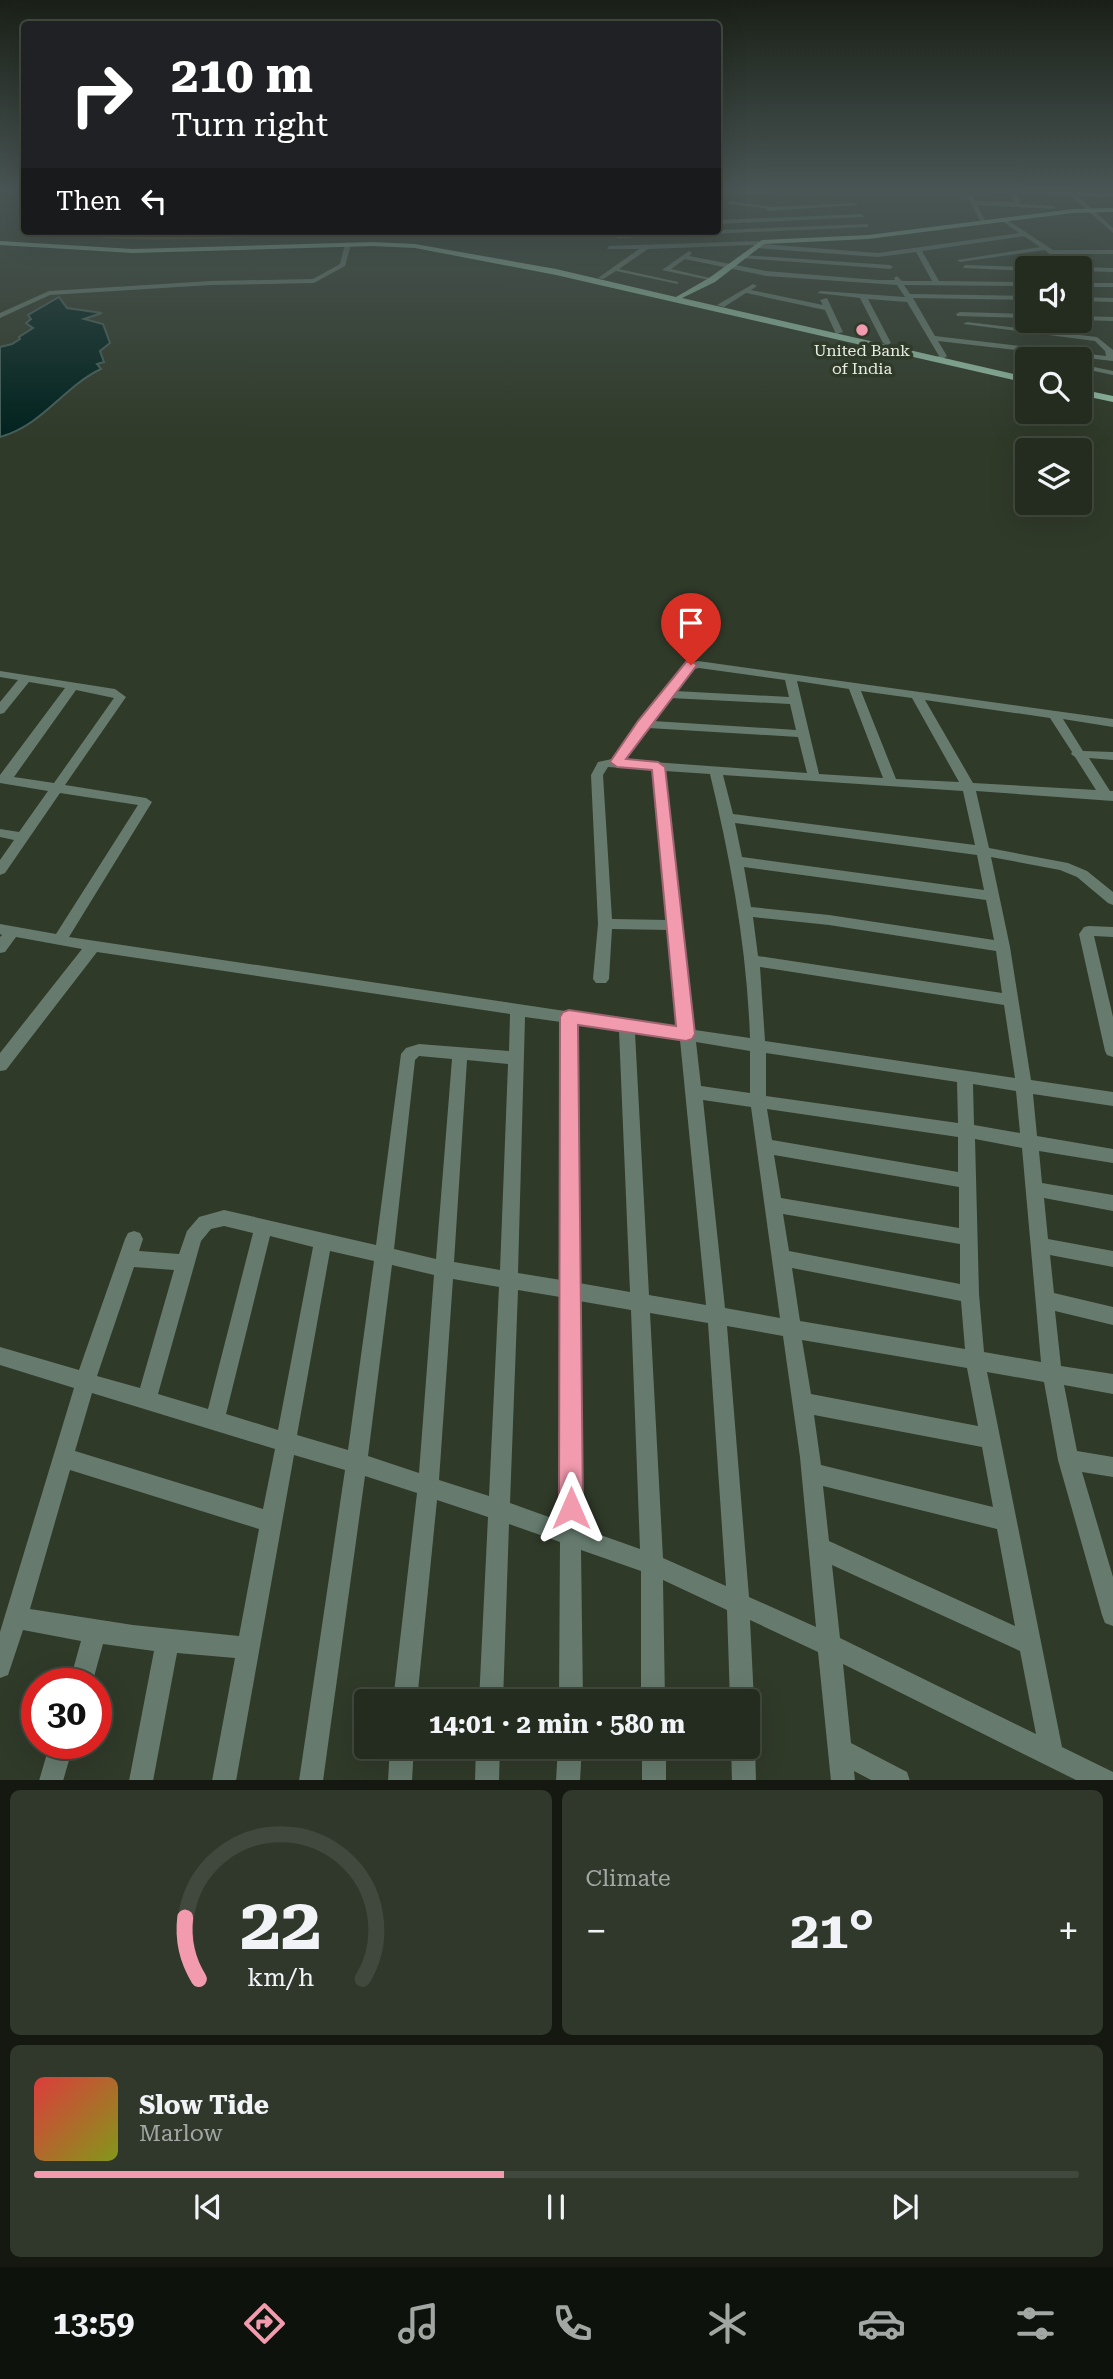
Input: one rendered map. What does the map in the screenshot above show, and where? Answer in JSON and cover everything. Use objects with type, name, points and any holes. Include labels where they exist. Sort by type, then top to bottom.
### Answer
[{"type":"main road","points":[[565,274],[1015,375]]},
{"type":"main road","points":[[579,274],[887,343],[941,358]]},
{"type":"main road","points":[[680,296],[719,274]]},
{"type":"main road","points":[[1092,392],[1113,397]]},
{"type":"street","points":[[0,316],[38,296],[68,291],[211,283],[314,281],[327,274]]},
{"type":"street","points":[[601,278],[607,274]]},
{"type":"street","points":[[635,274],[698,287]]},
{"type":"street","points":[[684,274],[712,280]]},
{"type":"street","points":[[721,305],[769,274]]},
{"type":"street","points":[[782,274],[900,282],[1015,284]]},
{"type":"street","points":[[894,274],[911,298],[941,358]]},
{"type":"street","points":[[932,274],[937,283]]},
{"type":"street","points":[[969,274],[975,283]]},
{"type":"street","points":[[813,277],[839,332]]},
{"type":"street","points":[[1092,285],[1113,285]]},
{"type":"street","points":[[746,290],[828,308]]},
{"type":"street","points":[[821,293],[911,298],[1015,298]]},
{"type":"street","points":[[862,295],[887,343]]},
{"type":"street","points":[[948,296],[981,343]]},
{"type":"street","points":[[1092,300],[1113,301]]},
{"type":"street","points":[[960,314],[1015,316]]},
{"type":"street","points":[[1092,318],[1113,319]]},
{"type":"street","points":[[967,324],[1097,339],[1109,350],[1112,359],[1092,356]]},
{"type":"street","points":[[933,338],[1015,347]]},
{"type":"street","points":[[1092,361],[1097,357]]},
{"type":"street","points":[[1092,369],[1113,373]]},
{"type":"street","points":[[617,762],[643,724],[691,665],[1113,723]]},
{"type":"street","points":[[0,674],[115,693],[120,697],[0,870]]},
{"type":"street","points":[[0,710],[27,677]]},
{"type":"street","points":[[790,678],[814,778]]},
{"type":"street","points":[[60,940],[146,802],[2,779],[74,686]]},
{"type":"street","points":[[854,687],[891,783]]},
{"type":"street","points":[[666,694],[795,701]]},
{"type":"street","points":[[917,696],[968,786],[984,850],[1003,947],[1024,1085],[1052,1373],[1068,1460],[1113,1615]]},
{"type":"street","points":[[1054,715],[1077,754],[1110,798]]},
{"type":"street","points":[[643,724],[802,734]]},
{"type":"street","points":[[1077,754],[1113,756]]},
{"type":"street","points":[[601,979],[605,924],[597,775],[602,765],[617,762],[1110,798]]},
{"type":"street","points":[[658,767],[694,1092],[734,1516],[741,1689]]},
{"type":"street","points":[[715,770],[728,818],[746,911],[759,1046],[758,1101],[763,1146],[803,1403],[843,1780]]},
{"type":"street","points":[[728,818],[984,850],[1074,870],[1113,900]]},
{"type":"street","points":[[0,833],[23,837]]},
{"type":"street","points":[[737,861],[993,896]]},
{"type":"street","points":[[746,911],[829,920],[1003,947]]},
{"type":"street","points":[[605,924],[675,925]]},
{"type":"street","points":[[0,948],[6,930],[93,946],[1113,1099]]},
{"type":"street","points":[[1113,932],[1089,931],[1086,934],[1113,1051]]},
{"type":"street","points":[[0,1065],[93,946]]},
{"type":"street","points":[[752,960],[1010,1000]]},
{"type":"street","points":[[492,1689],[509,1280],[517,1009]]},
{"type":"street","points":[[569,1017],[571,1689]]},
{"type":"street","points":[[627,1026],[652,1564],[653,1689]]},
{"type":"street","points":[[311,1780],[384,1255],[407,1058],[412,1052],[419,1050],[515,1058]]},
{"type":"street","points":[[406,1689],[428,1489],[460,1054]]},
{"type":"street","points":[[965,1077],[970,1294],[975,1359],[1051,1752]]},
{"type":"street","points":[[694,1092],[966,1131],[1113,1156]]},
{"type":"street","points":[[763,1146],[968,1181]]},
{"type":"street","points":[[1034,1189],[1113,1203]]},
{"type":"street","points":[[772,1204],[969,1238]]},
{"type":"street","points":[[146,1400],[193,1237],[205,1223],[215,1218],[445,1269],[1113,1384]]},
{"type":"street","points":[[215,1420],[263,1227]]},
{"type":"street","points":[[0,1667],[17,1618],[85,1382],[134,1239]]},
{"type":"street","points":[[224,1780],[323,1240]]},
{"type":"street","points":[[1039,1245],[1113,1259]]},
{"type":"street","points":[[127,1258],[185,1263]]},
{"type":"street","points":[[781,1258],[970,1294]]},
{"type":"street","points":[[1045,1300],[1113,1316]]},
{"type":"street","points":[[0,1356],[356,1463],[652,1564],[830,1645],[1105,1780]]},
{"type":"street","points":[[803,1403],[991,1440]]},
{"type":"street","points":[[64,1457],[272,1522]]},
{"type":"street","points":[[1068,1460],[1113,1467]]},
{"type":"street","points":[[811,1473],[1007,1521]]},
{"type":"street","points":[[820,1548],[1030,1644]]},
{"type":"street","points":[[17,1618],[167,1643],[250,1648]]},
{"type":"street","points":[[85,1668],[95,1633]]},
{"type":"street","points":[[141,1780],[167,1643]]},
{"type":"street","points":[[841,1750],[898,1780]]},
{"type":"street","points":[[51,1780],[57,1759]]},
{"type":"street","points":[[400,1780],[401,1759]]},
{"type":"street","points":[[487,1780],[488,1759]]},
{"type":"street","points":[[568,1780],[569,1759]]},
{"type":"street","points":[[654,1759],[654,1780]]},
{"type":"street","points":[[743,1759],[744,1780]]},
{"type":"water","points":[[59,297],[67,308],[102,313],[84,319],[103,324],[110,343],[100,351],[104,362],[97,364],[101,369],[75,386],[29,424],[0,437],[0,347],[12,344],[33,328],[26,323],[31,319],[28,315]]},
{"type":"place","name":"United Bank of India","points":[[862,330]]},
{"type":"route","points":[[571,1508],[569,1017],[686,1034],[658,767],[617,762],[643,724],[691,665]]}]
